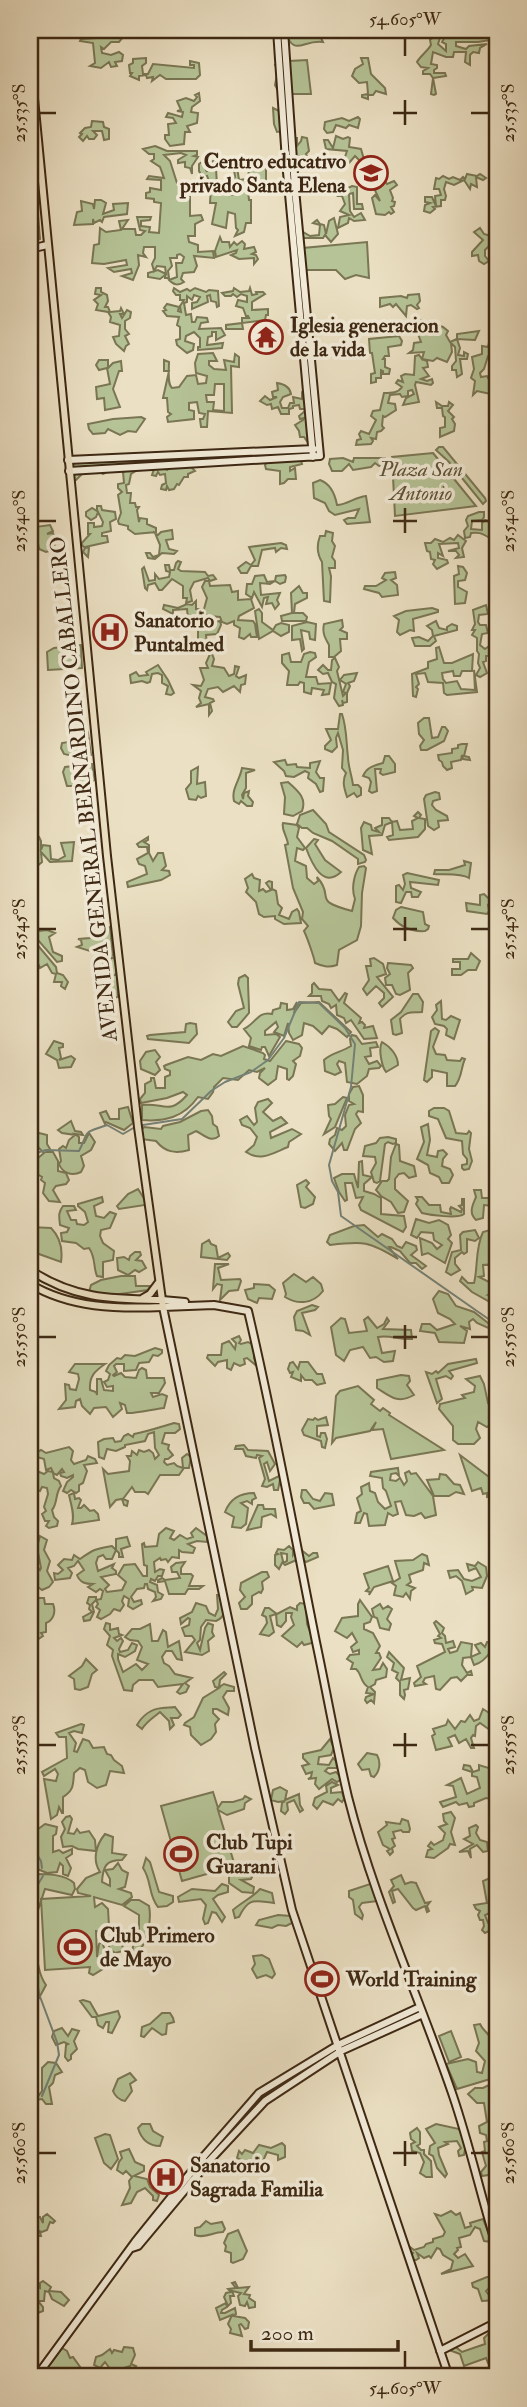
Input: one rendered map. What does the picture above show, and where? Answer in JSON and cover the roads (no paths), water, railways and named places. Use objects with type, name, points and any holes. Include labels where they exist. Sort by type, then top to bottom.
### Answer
[{"type":"main road","points":[[277,30],[286,161],[316,452]]},
{"type":"main road","points":[[284,30],[316,452]]},
{"type":"main road","name":"AVENIDA GENERAL BERNARDINO CABALLERO","points":[[30,57],[107,856],[162,1303]]},
{"type":"main road","points":[[30,249],[47,245]]},
{"type":"main road","points":[[68,460],[316,452]]},
{"type":"main road","points":[[69,471],[316,452]]},
{"type":"main road","points":[[30,1270],[68,1290],[98,1298]]},
{"type":"main road","points":[[137,1300],[150,1294],[159,1282],[165,1293],[175,1301]]},
{"type":"main road","points":[[30,1284],[71,1302],[108,1307],[148,1307],[175,1301],[194,1304]]},
{"type":"main road","points":[[71,1302],[81,1298],[98,1298],[214,1305],[248,1311],[270,1403],[332,1730],[349,1800],[373,1879],[477,2170],[478,2190],[497,2248]]},
{"type":"main road","points":[[162,1303],[255,1748],[292,1910],[449,2377]]},
{"type":"main road","points":[[148,1307],[159,1312],[166,1320]]},
{"type":"main road","points":[[36,2377],[130,2249],[138,2246],[210,2160],[265,2101],[340,2048],[421,2010]]},
{"type":"main road","points":[[440,2351],[497,2322]]},
{"type":"waterway","points":[[143,1125],[182,1119],[211,1091],[225,1082],[251,1072],[268,1060],[284,1038],[299,1002],[319,1003],[345,1028],[355,1044],[351,1087],[329,1165],[332,1181],[338,1192],[341,1216],[497,1325]]},
{"type":"waterway","points":[[30,1155],[46,1150],[79,1151],[87,1134],[107,1125],[123,1134],[135,1127]]},
{"type":"waterway","points":[[30,1843],[41,1861],[42,1868]]},
{"type":"waterway","points":[[30,1909],[34,1891],[43,1876]]},
{"type":"waterway","points":[[30,1935],[39,1994],[57,2042],[59,2055],[42,2096]]},
{"type":"place","name":"Centro educativo privado Santa Elena","points":[[371,173]]},
{"type":"place","name":"Iglesia generacion de la vida","points":[[266,337]]},
{"type":"place","name":"Sanatorio Puntalmed","points":[[110,632]]},
{"type":"place","name":"Club Tupi Guarani","points":[[181,1854]]},
{"type":"place","name":"Club Primero de Mayo","points":[[75,1947]]},
{"type":"place","name":"World Training","points":[[322,1979]]},
{"type":"place","name":"Sanatorio Sagrada Familia","points":[[166,2177]]},
{"type":"park label","name":"Plaza San Antonio","points":[[421,481]]}]
